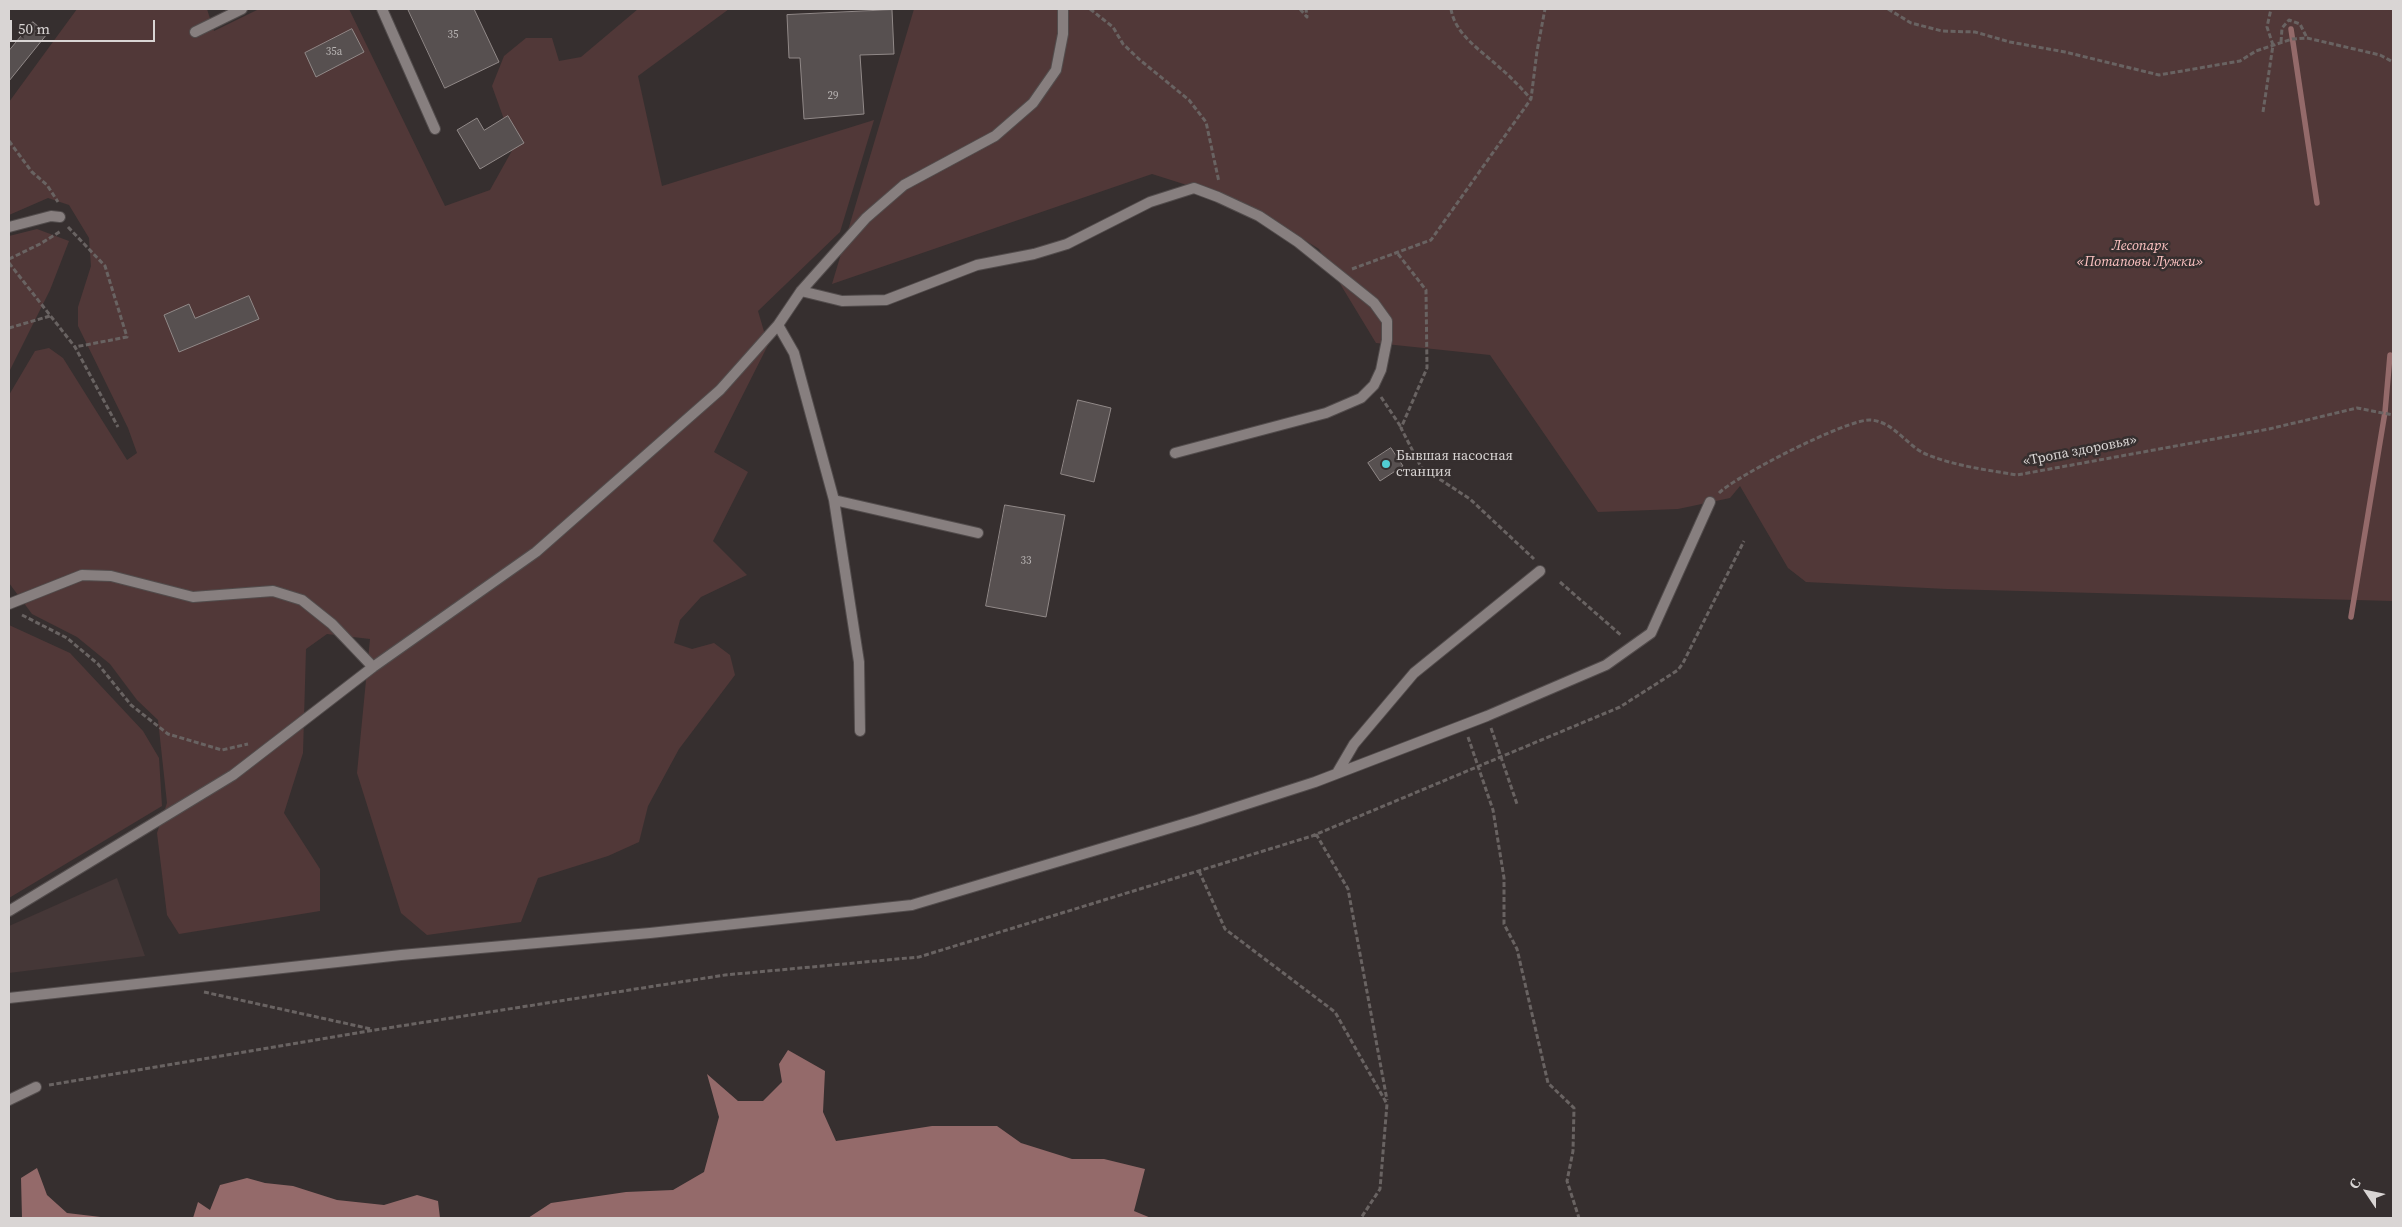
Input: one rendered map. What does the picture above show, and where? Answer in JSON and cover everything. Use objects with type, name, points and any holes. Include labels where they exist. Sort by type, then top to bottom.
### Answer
[{"type":"street","points":[[195,32],[242,9]]},
{"type":"street","points":[[382,9],[435,129]]},
{"type":"street","points":[[9,911],[233,775],[373,667],[536,552],[720,390],[778,325],[801,291],[866,218],[904,185],[996,136],[1033,103],[1056,70],[1063,34],[1063,9]]},
{"type":"street","points":[[801,291],[842,302],[886,300],[976,266],[1034,254],[1067,244],[1150,202],[1194,188],[1218,197],[1259,216],[1298,242],[1374,303],[1387,321],[1387,340],[1381,370],[1374,385],[1361,398],[1326,413],[1175,453]]},
{"type":"street","points":[[9,227],[51,216],[60,217]]},
{"type":"street","points":[[778,325],[794,353],[834,500],[859,662],[860,731]]},
{"type":"street","points":[[834,500],[978,533]]},
{"type":"street","points":[[9,998],[371,958],[650,933],[912,905],[1197,820],[1337,773],[1463,723],[1487,716],[1606,665],[1651,633],[1710,502]]},
{"type":"street","points":[[1337,773],[1354,744],[1414,673],[1540,568]]},
{"type":"street","points":[[9,604],[82,575],[110,576],[193,597],[273,591],[302,600],[332,624],[373,667]]},
{"type":"street","points":[[9,1100],[36,1087]]},
{"type":"path","points":[[1090,9],[1113,27],[1123,44],[1140,60],[1189,100],[1206,122],[1221,188],[1218,197]]},
{"type":"path","points":[[1300,9],[1306,17],[1306,9]]},
{"type":"path","points":[[1451,9],[1452,18],[1468,40],[1501,68],[1531,99]]},
{"type":"path","points":[[1337,273],[1398,254],[1431,240],[1531,99],[1545,9]]},
{"type":"path","points":[[1888,9],[1911,23],[1942,31],[1975,32],[2010,42],[2065,52],[2159,76],[2240,61],[2256,51],[2281,42],[2307,38],[2380,54],[2393,62]]},
{"type":"path","points":[[2263,112],[2273,45],[2267,27],[2271,9]]},
{"type":"path","points":[[2281,42],[2282,28],[2290,20],[2300,24],[2307,38]]},
{"type":"path","points":[[9,141],[32,172],[47,185],[58,199],[60,217]]},
{"type":"path","points":[[9,259],[60,233],[64,222],[105,266],[126,337],[75,347]]},
{"type":"path","points":[[1398,254],[1426,290],[1427,368],[1401,428]]},
{"type":"path","points":[[9,263],[75,347],[118,427]]},
{"type":"path","points":[[9,328],[50,316]]},
{"type":"path","points":[[1374,385],[1401,428],[1421,467],[1470,499],[1540,568]]},
{"type":"path","name":"«Тропа здоровья»","points":[[1710,502],[1721,490],[1804,443],[1869,420],[1886,424],[1926,454],[1977,469],[2018,475],[2269,429],[2357,408],[2393,415]]},
{"type":"path","points":[[1560,582],[1634,646]]},
{"type":"path","points":[[17,613],[67,638],[98,664],[131,705],[168,734],[222,750],[251,743]]},
{"type":"path","points":[[1487,716],[1517,804]]},
{"type":"path","points":[[1463,723],[1493,810],[1504,878],[1504,924],[1517,949],[1548,1083],[1574,1108],[1573,1151],[1567,1181],[1579,1218]]},
{"type":"path","points":[[1316,834],[1348,889],[1387,1104],[1380,1189],[1361,1218]]},
{"type":"path","points":[[1199,871],[1225,929],[1335,1012],[1387,1104]]},
{"type":"path","points":[[201,992],[374,1030]]},
{"type":"shaded area","points":[[117,878],[145,956],[9,973],[9,926]]},
{"type":"shaded area","points":[[788,1050],[825,1071],[823,1112],[836,1141],[932,1126],[997,1126],[1021,1143],[1072,1159],[1104,1159],[1145,1169],[1134,1211],[1151,1218],[528,1218],[551,1203],[626,1192],[673,1190],[704,1172],[719,1117],[707,1074],[738,1101],[763,1101],[782,1082],[779,1064]]},
{"type":"shaded area","points":[[37,1168],[47,1195],[67,1213],[109,1218],[22,1218],[21,1178]]},
{"type":"shaded area","points":[[247,1178],[265,1183],[293,1186],[337,1200],[384,1205],[417,1195],[438,1201],[440,1218],[193,1218],[198,1202],[210,1210],[220,1185]]},
{"type":"green space","points":[[77,9],[207,9],[214,31],[259,9],[349,9],[445,206],[490,190],[514,147],[492,86],[504,56],[526,38],[552,38],[559,61],[581,57],[638,9],[729,9],[638,76],[662,186],[874,120],[840,232],[758,311],[768,345],[714,452],[748,472],[713,541],[747,575],[701,597],[680,620],[674,643],[692,649],[714,643],[730,655],[735,675],[679,749],[648,806],[639,842],[608,856],[538,878],[521,922],[427,935],[401,913],[357,773],[370,639],[327,634],[306,649],[303,753],[284,813],[320,869],[320,911],[179,934],[167,915],[157,833],[167,803],[158,720],[137,700],[110,664],[77,637],[32,614],[9,583],[9,395],[35,351],[49,348],[63,358],[127,460],[137,453],[128,428],[78,326],[78,307],[91,266],[89,238],[69,205],[48,198],[9,215],[9,102]]},
{"type":"green space","name":"Лесопарк «Потаповы Лужки»","points":[[914,9],[2393,9],[2393,601],[1947,589],[1806,582],[1788,568],[1740,486],[1730,498],[1678,509],[1598,512],[1490,355],[1376,343],[1319,249],[1247,204],[1152,174],[832,284]]},
{"type":"green space","points":[[37,229],[69,241],[50,290],[9,372],[9,236]]},
{"type":"green space","points":[[9,625],[70,653],[143,731],[159,758],[162,806],[9,898]]},
{"type":"building","points":[[408,9],[474,9],[499,62],[445,88]]},
{"type":"building","points":[[892,10],[894,54],[860,55],[864,114],[804,119],[800,58],[789,58],[787,15]]},
{"type":"building","points":[[33,22],[47,34],[9,81],[9,51]]},
{"type":"building","points":[[352,29],[364,52],[316,77],[305,53]]},
{"type":"building","points":[[508,116],[524,143],[480,169],[457,130],[477,118],[484,130]]},
{"type":"building","points":[[249,296],[259,319],[179,352],[164,315],[189,304],[195,318]]},
{"type":"building","points":[[1078,400],[1111,408],[1094,482],[1061,474]]},
{"type":"building","name":"Бывшая насосная станция","points":[[1391,448],[1403,466],[1380,481],[1368,463]]},
{"type":"building","points":[[1005,505],[1065,515],[1046,617],[986,606]]},
{"type":"waterway","points":[[2291,29],[2317,203]]},
{"type":"waterway","points":[[2351,617],[2385,412],[2390,355]]},
{"type":"place","name":"Бывшая насосная станция","points":[[1386,464]]}]
